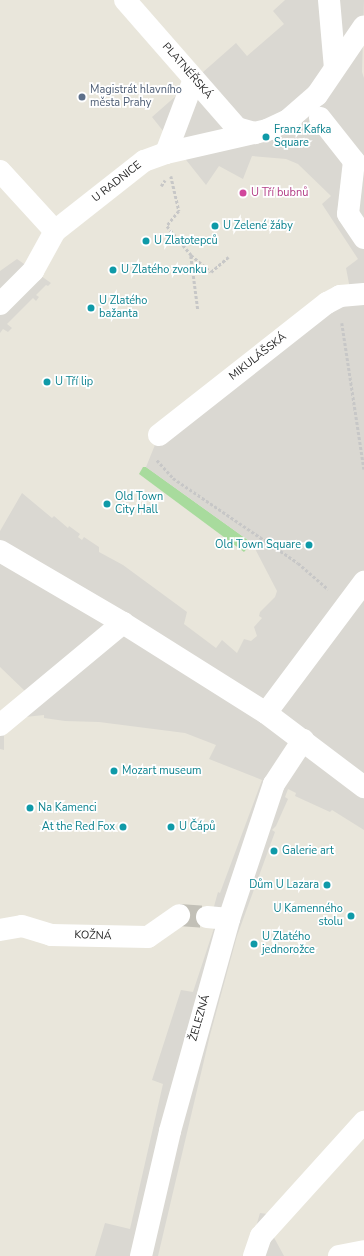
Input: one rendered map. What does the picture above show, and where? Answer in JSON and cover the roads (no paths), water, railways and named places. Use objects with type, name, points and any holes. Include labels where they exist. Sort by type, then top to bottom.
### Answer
[{"type":"street","name":"PLATNÉŘSKÁ","points":[[125,0],[237,128],[255,133]]},
{"type":"street","points":[[329,0],[335,68]]},
{"type":"street","name":"U RADNICE","points":[[0,304],[33,271],[55,231],[134,168],[153,157],[255,133],[278,126],[288,120],[317,95],[364,26]]},
{"type":"street","points":[[166,153],[194,79]]},
{"type":"street","points":[[320,118],[354,161],[348,214],[364,238]]},
{"type":"street","points":[[0,171],[55,231]]},
{"type":"street","name":"MIKULÁŠSKÁ","points":[[159,435],[327,303],[340,296],[364,294]]},
{"type":"street","points":[[0,551],[123,623],[266,713],[364,787]]},
{"type":"street","points":[[266,713],[364,582]]},
{"type":"street","points":[[6,721],[123,623]]},
{"type":"street","name":"ŽELEZNÁ","points":[[141,1256],[170,1131],[229,919],[274,784],[303,740]]},
{"type":"street","name":"KOŽNÁ","points":[[0,930],[22,926],[51,935],[148,937],[179,915]]},
{"type":"street","points":[[207,917],[229,919]]},
{"type":"street","points":[[254,1256],[262,1236],[364,1122]]},
{"type":"street","points":[[339,1256],[364,1252]]},
{"type":"tunnel","points":[[179,915],[207,917]]},
{"type":"place","name":"Magistrát hlavního města Prahy","points":[[82,97]]},
{"type":"place","name":"Franz Kafka Square","points":[[266,137]]},
{"type":"place","name":"U Tří bubnů","points":[[243,193]]},
{"type":"place","name":"U Zelené žáby","points":[[215,226]]},
{"type":"place","name":"U Zlatotepců","points":[[146,241]]},
{"type":"place","name":"U Zlatého zvonku","points":[[113,270]]},
{"type":"place","name":"U Zlatého bažanta","points":[[91,308]]},
{"type":"place","name":"U Tří lip","points":[[47,382]]},
{"type":"place","name":"Old Town City Hall","points":[[107,504]]},
{"type":"place","name":"Old Town Square","points":[[309,545]]},
{"type":"place","name":"Mozart museum","points":[[114,771]]},
{"type":"place","name":"Na Kamenci","points":[[30,808]]},
{"type":"place","name":"At the Red Fox","points":[[123,827]]},
{"type":"place","name":"U Čápů","points":[[171,827]]},
{"type":"place","name":"Galerie art","points":[[274,851]]},
{"type":"place","name":"Dům U Lazara","points":[[327,885]]},
{"type":"place","name":"U Kamenného stolu","points":[[351,916]]},
{"type":"place","name":"U Zlatého jednorožce","points":[[254,944]]}]
